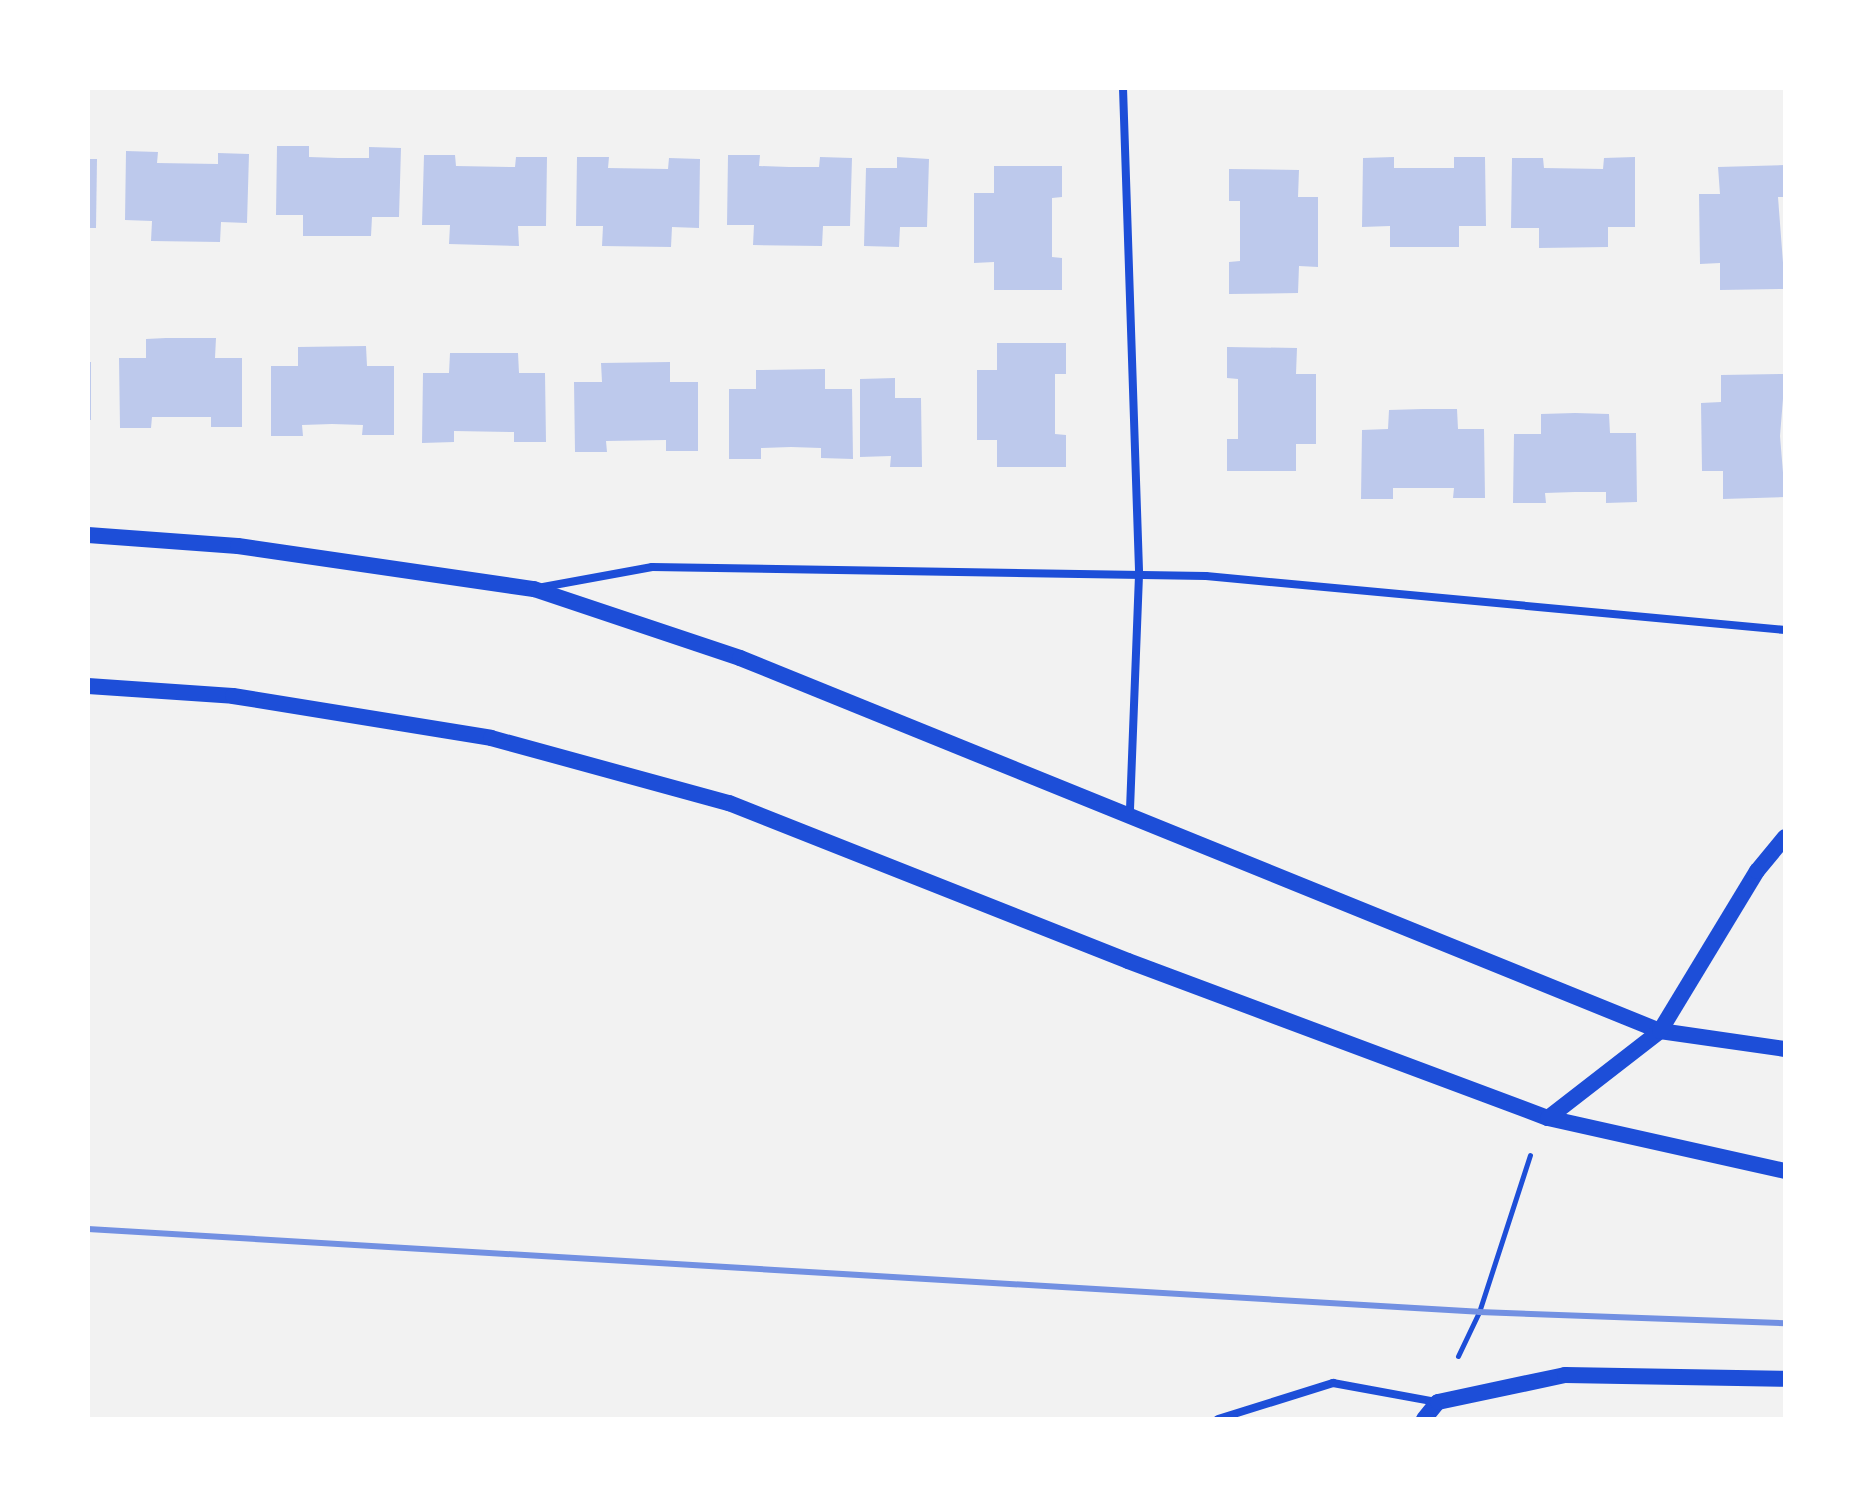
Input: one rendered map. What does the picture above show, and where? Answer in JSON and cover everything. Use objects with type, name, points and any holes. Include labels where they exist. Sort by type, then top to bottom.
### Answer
[{"type":"main road","points":[[88,535],[238,546],[534,589],[740,658],[1660,1031],[1785,1049]]},
{"type":"main road","points":[[88,686],[233,696],[491,738],[729,803],[1128,961],[1548,1118],[1785,1171]]},
{"type":"main road","points":[[1548,1118],[1660,1031],[1757,871],[1785,837]]},
{"type":"main road","points":[[1424,1419],[1438,1402],[1565,1375],[1785,1379]]},
{"type":"street","points":[[1123,88],[1139,575],[1130,814]]},
{"type":"street","points":[[534,589],[652,567],[1206,576],[1785,630]]},
{"type":"street","points":[[1218,1419],[1333,1383],[1438,1402]]},
{"type":"path","points":[[1479,1312],[1518,1178],[1548,1118]]},
{"type":"building","points":[[277,146],[309,146],[309,157],[338,158],[369,158],[369,147],[401,148],[399,217],[372,217],[371,236],[303,236],[303,215],[276,215]]},
{"type":"building","points":[[126,151],[158,152],[157,163],[218,164],[218,153],[249,154],[247,223],[221,222],[220,242],[151,241],[152,221],[125,220]]},
{"type":"building","points":[[424,155],[455,155],[456,166],[515,167],[516,157],[547,157],[546,226],[518,226],[519,246],[449,244],[450,225],[422,225]]},
{"type":"building","points":[[728,155],[760,155],[759,166],[789,167],[819,167],[820,157],[852,158],[850,226],[823,226],[822,246],[753,245],[754,225],[727,225]]},
{"type":"building","points":[[577,157],[609,157],[608,168],[668,169],[669,158],[700,159],[699,228],[672,227],[671,247],[602,246],[603,226],[576,226]]},
{"type":"building","points":[[897,157],[929,159],[927,227],[900,227],[899,247],[864,246],[866,168],[897,168]]},
{"type":"building","points":[[1394,157],[1394,168],[1454,168],[1454,157],[1485,157],[1486,226],[1459,226],[1459,247],[1390,247],[1390,226],[1362,227],[1363,158]]},
{"type":"building","points":[[1635,157],[1635,227],[1608,227],[1608,247],[1539,248],[1539,228],[1511,228],[1512,158],[1543,158],[1544,168],[1603,169],[1604,158]]},
{"type":"building","points":[[88,159],[97,159],[96,228],[88,228]]},
{"type":"building","points":[[1785,165],[1785,197],[1778,197],[1785,289],[1720,290],[1720,263],[1700,264],[1699,194],[1720,194],[1718,167]]},
{"type":"building","points":[[994,166],[1062,166],[1062,197],[1052,198],[1052,257],[1062,258],[1062,290],[994,290],[994,262],[974,263],[974,193],[994,193]]},
{"type":"building","points":[[1229,169],[1299,170],[1298,197],[1318,197],[1318,267],[1299,266],[1298,293],[1229,294],[1229,262],[1240,261],[1240,201],[1229,201]]},
{"type":"building","points":[[216,338],[215,358],[242,358],[242,427],[211,427],[211,417],[152,417],[151,428],[120,428],[119,358],[146,358],[146,339]]},
{"type":"building","points":[[997,343],[1066,343],[1066,374],[1055,374],[1055,434],[1066,435],[1066,467],[997,467],[997,440],[977,440],[977,370],[997,370]]},
{"type":"building","points":[[366,346],[367,366],[394,366],[394,435],[362,435],[363,425],[332,424],[302,425],[303,436],[271,436],[271,366],[298,366],[298,347]]},
{"type":"building","points":[[1227,347],[1297,348],[1296,374],[1316,374],[1316,444],[1296,444],[1296,471],[1227,471],[1227,439],[1238,439],[1238,379],[1227,378]]},
{"type":"building","points":[[450,353],[518,353],[519,373],[545,373],[546,442],[514,442],[514,432],[454,431],[454,442],[422,443],[423,373],[449,373]]},
{"type":"building","points":[[88,362],[91,362],[91,420],[88,420]]},
{"type":"building","points":[[670,362],[670,382],[698,382],[698,451],[666,451],[666,440],[606,441],[607,452],[575,452],[574,382],[602,382],[601,363]]},
{"type":"building","points":[[825,369],[825,389],[852,389],[853,459],[821,458],[821,448],[791,447],[761,448],[761,459],[729,459],[729,389],[756,389],[756,370]]},
{"type":"building","points":[[1785,374],[1780,436],[1785,497],[1723,499],[1723,471],[1702,471],[1701,403],[1721,402],[1721,375]]},
{"type":"building","points":[[895,378],[895,398],[921,398],[922,467],[890,467],[891,456],[860,457],[860,379]]},
{"type":"building","points":[[1457,409],[1458,429],[1484,429],[1485,498],[1453,498],[1454,488],[1393,488],[1393,499],[1361,499],[1362,430],[1388,429],[1389,410]]},
{"type":"building","points":[[1541,414],[1609,414],[1610,433],[1636,433],[1637,502],[1606,503],[1606,492],[1575,492],[1545,493],[1546,503],[1513,503],[1514,434],[1541,434]]},
{"type":"railway","points":[[88,1229],[1479,1312],[1785,1323]]}]
